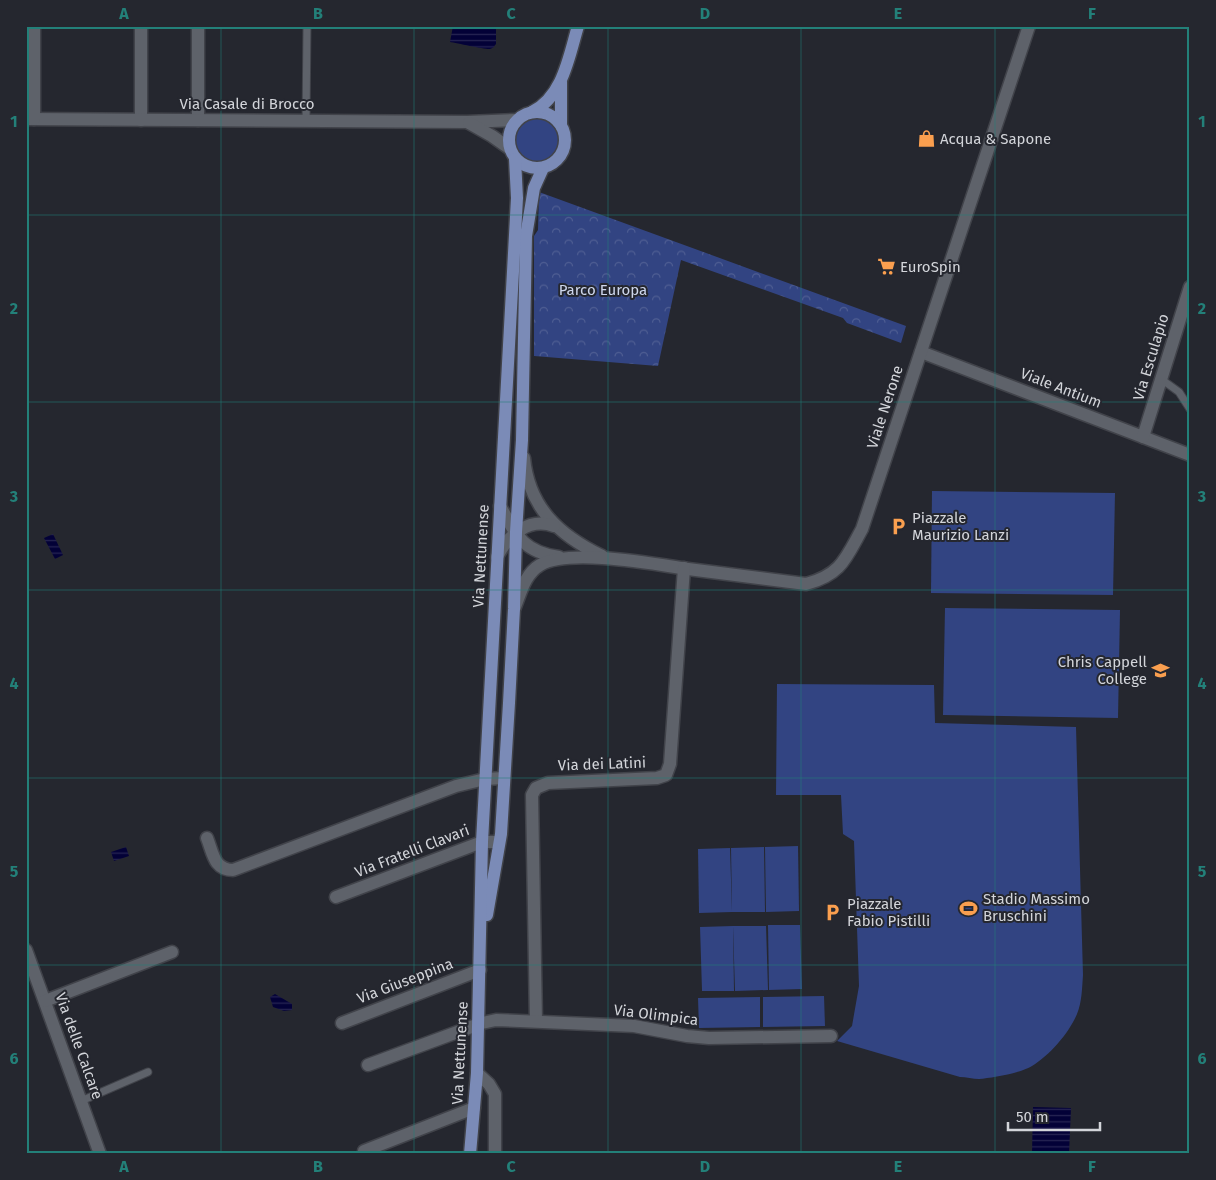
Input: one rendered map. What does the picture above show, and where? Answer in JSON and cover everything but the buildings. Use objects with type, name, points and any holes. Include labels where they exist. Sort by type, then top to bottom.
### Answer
[{"type":"main road","name":"Via Nettunense","points":[[470,1154],[477,1073],[485,779],[517,198],[509,133],[517,120],[524,114],[532,112],[548,102],[561,80],[578,26]]},
{"type":"main road","name":"Via Nettunense","points":[[480,954],[500,842],[522,440],[525,242],[534,188],[543,168],[558,159],[563,151],[565,142],[561,125],[561,80]]},
{"type":"main road","points":[[532,112],[549,114],[561,125]]},
{"type":"main road","points":[[512,154],[528,167],[543,168]]},
{"type":"street","points":[[30,119],[34,26]]},
{"type":"street","points":[[141,26],[141,120]]},
{"type":"street","points":[[198,26],[198,120]]},
{"type":"street","name":"Viale Nerone","points":[[500,506],[516,532],[532,550],[548,556],[606,558],[806,584],[822,580],[834,572],[844,562],[862,529],[1029,26]]},
{"type":"street","name":"Via Casale di Brocco","points":[[30,119],[466,122],[517,120]]},
{"type":"street","name":"Via Casale di Brocco","points":[[466,122],[492,136],[512,154]]},
{"type":"street","name":"Via Esculapio","points":[[1143,437],[1190,287]]},
{"type":"street","name":"Viale Antium","points":[[921,352],[1190,455]]},
{"type":"street","name":"Viale Nerone","points":[[522,440],[530,488],[554,526],[574,542],[606,558]]},
{"type":"street","points":[[497,558],[504,544],[516,532],[539,523],[554,526]]},
{"type":"street","name":"Viale Nerone","points":[[514,609],[524,584],[536,568],[550,561],[566,558]]},
{"type":"street","name":"Via dei Latini","points":[[536,1021],[532,795],[536,788],[548,783],[657,778],[664,776],[668,772],[684,568]]},
{"type":"street","points":[[207,838],[220,868],[233,870],[456,786],[485,779],[504,778]]},
{"type":"street","name":"Via Fratelli Clavari","points":[[336,897],[482,842],[500,842]]},
{"type":"street","name":"Via delle Calcare","points":[[26,950],[100,1154]]},
{"type":"street","points":[[45,1001],[172,952]]},
{"type":"street","name":"Via Giuseppina","points":[[342,1023],[480,970]]},
{"type":"street","name":"Via Olimpica","points":[[368,1065],[478,1024],[496,1020],[634,1026],[699,1037],[831,1036]]},
{"type":"street","points":[[477,1073],[489,1084],[495,1094],[495,1154]]},
{"type":"street","points":[[364,1151],[474,1108]]},
{"type":"lane","points":[[306,121],[307,26]]},
{"type":"lane","points":[[1161,379],[1179,392],[1190,409]]},
{"type":"lane","points":[[82,1101],[148,1072]]},
{"type":"green space","points":[[537,118],[549,122],[555,128],[559,140],[555,152],[549,158],[537,162],[525,158],[519,152],[515,140],[519,128],[525,122]]},
{"type":"green space","name":"Parco Europa","points":[[539,192],[906,326],[901,343],[847,323],[843,318],[681,260],[658,366],[534,356],[534,236],[538,230]]},
{"type":"green space","points":[[932,491],[1115,493],[1113,595],[931,593]]},
{"type":"green space","points":[[945,608],[1120,610],[1118,718],[943,715]]},
{"type":"green space","name":"Stadio Massimo Bruschini","points":[[777,684],[934,685],[935,723],[1076,727],[1082,995],[1077,1014],[1069,1029],[1052,1050],[1032,1066],[1014,1073],[991,1078],[960,1077],[837,1041],[852,1026],[859,986],[854,841],[843,834],[841,795],[776,795]]},
{"type":"green space","points":[[798,846],[799,911],[766,912],[765,847]]},
{"type":"green space","points":[[764,847],[765,912],[732,912],[731,848]]},
{"type":"green space","points":[[730,848],[732,912],[699,913],[698,849]]},
{"type":"green space","points":[[768,925],[800,925],[802,989],[769,990]]},
{"type":"green space","points":[[733,926],[766,926],[768,990],[735,991]]},
{"type":"green space","points":[[733,926],[734,991],[702,991],[700,927]]},
{"type":"green space","points":[[824,996],[825,1026],[763,1027],[763,997]]},
{"type":"green space","points":[[760,997],[760,1027],[699,1028],[698,998]]},
{"type":"shaded area","points":[[453,26],[496,26],[496,44],[488,49],[450,42]]},
{"type":"shaded area","points":[[53,534],[63,555],[55,559],[44,538]]},
{"type":"shaded area","points":[[126,847],[129,856],[114,861],[111,852]]},
{"type":"shaded area","points":[[275,994],[292,1004],[292,1010],[284,1011],[273,1007],[270,997]]},
{"type":"shaded area","points":[[1033,1107],[1071,1108],[1069,1154],[1032,1154]]},
{"type":"place","name":"Acqua & Sapone","points":[[926,139]]},
{"type":"place","name":"EuroSpin","points":[[886,267]]},
{"type":"place","name":"Piazzale Maurizio Lanzi","points":[[898,527]]},
{"type":"place","name":"Chris Cappell College","points":[[1161,671]]},
{"type":"place","name":"Stadio Massimo Bruschini","points":[[969,908]]},
{"type":"place","name":"Piazzale Fabio Pistilli","points":[[833,913]]}]
